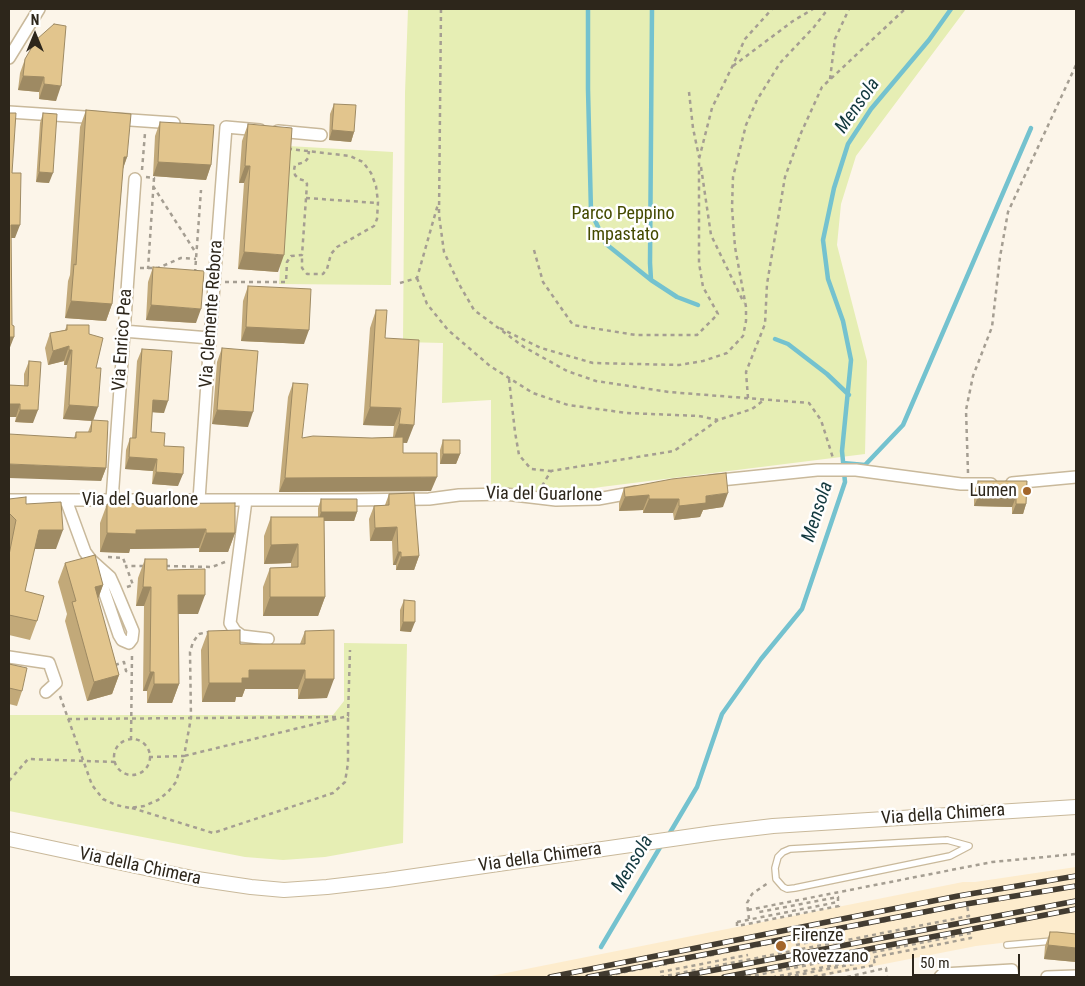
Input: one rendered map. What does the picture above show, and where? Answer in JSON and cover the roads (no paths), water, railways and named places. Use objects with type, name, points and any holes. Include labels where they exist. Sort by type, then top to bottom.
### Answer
[{"type":"street","points":[[9,58],[40,9]]},
{"type":"street","points":[[9,112],[186,124]]},
{"type":"street","name":"Via Clemente Rebora","points":[[199,500],[221,127],[321,135]]},
{"type":"street","name":"Via Enrico Pea","points":[[112,500],[128,268],[139,178]]},
{"type":"street","points":[[123,331],[210,338]]},
{"type":"street","points":[[704,482],[817,470],[856,470],[906,478],[969,484],[1013,483],[1076,477]]},
{"type":"street","name":"Via del Guarlone","points":[[9,500],[348,500],[429,499],[459,495],[505,494],[556,500],[598,499],[647,490]]},
{"type":"street","points":[[66,500],[85,552],[103,571],[102,585],[118,635],[122,640],[129,643]]},
{"type":"street","points":[[246,500],[230,623],[235,631],[242,636],[268,639]]},
{"type":"street","points":[[9,656],[49,663],[56,683],[46,692]]},
{"type":"street","name":"Via della Chimera","points":[[9,839],[197,879],[251,888],[284,890],[386,880],[773,826],[1076,807]]},
{"type":"street","points":[[940,977],[943,974],[1012,970],[1013,977]]},
{"type":"street","points":[[1047,977],[1076,976]]},
{"type":"lane","points":[[948,840],[968,846],[950,856],[794,888],[787,889],[783,887],[776,879],[775,868],[778,858],[783,852],[790,849],[948,840]]},
{"type":"lane","points":[[1007,945],[1056,940]]},
{"type":"waterway","points":[[588,9],[591,212],[606,244],[651,280],[677,297],[698,305]]},
{"type":"waterway","points":[[651,280],[652,9]]},
{"type":"waterway","name":"Mensola","points":[[668,836],[697,787],[722,714],[761,659],[802,609],[845,482],[842,451],[851,360],[843,321],[828,279],[823,240],[834,188],[848,144],[871,109],[929,40],[951,9]]},
{"type":"waterway","points":[[843,463],[865,465],[903,425],[1031,128]]},
{"type":"waterway","points":[[775,339],[788,344],[827,374],[849,395]]},
{"type":"waterway","name":"Mensola","points":[[601,947],[662,844]]},
{"type":"railway","points":[[550,977],[958,896],[1076,876]]},
{"type":"railway","points":[[588,977],[960,905],[1076,886]]},
{"type":"railway","points":[[678,977],[1076,901]]},
{"type":"railway","points":[[724,977],[1076,909]]},
{"type":"place","name":"Lumen","points":[[1027,491]]},
{"type":"place","name":"Firenze Rovezzano","points":[[781,946]]},
{"type":"park label","name":"Parco Peppino Impastato","points":[[623,224]]}]
